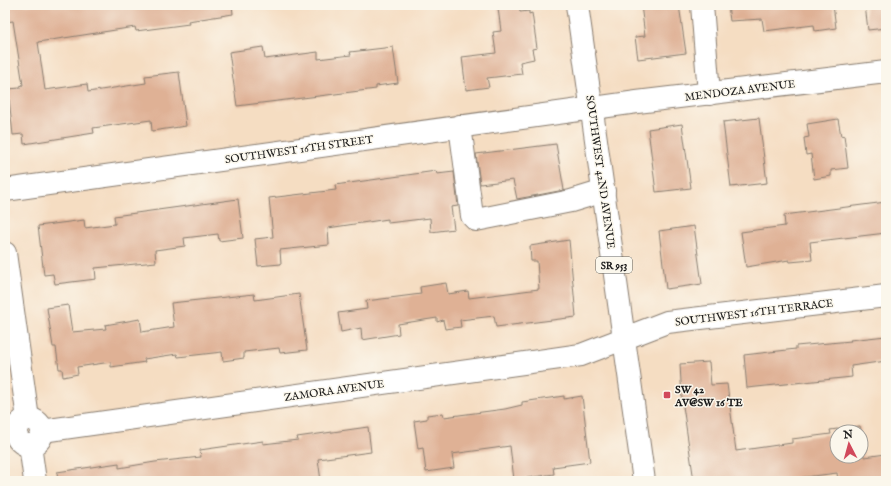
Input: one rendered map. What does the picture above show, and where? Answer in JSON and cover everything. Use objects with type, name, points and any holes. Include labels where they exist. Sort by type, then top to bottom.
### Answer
[{"type":"street","name":"SOUTHWEST 42ND AVENUE","points":[[577,5],[593,108],[644,481]]},
{"type":"street","points":[[702,5],[709,94]]},
{"type":"street","name":"MENDOZA AVENUE","points":[[593,108],[886,72]]},
{"type":"street","name":"SOUTHWEST 16TH STREET","points":[[5,190],[593,108]]},
{"type":"street","points":[[460,126],[472,216],[476,220],[571,201],[604,191]]},
{"type":"street","points":[[5,253],[24,432],[35,481]]},
{"type":"street","name":"SOUTHWEST 16TH TERRACE","points":[[624,339],[667,322],[886,296]]},
{"type":"street","name":"ZAMORA AVENUE","points":[[24,432],[581,355],[624,339]]},
{"type":"building","points":[[5,5],[232,5],[233,14],[188,21],[189,24],[136,31],[135,27],[38,42],[45,90],[87,84],[88,92],[146,83],[145,76],[179,72],[186,126],[152,131],[151,120],[93,128],[94,133],[24,144],[23,134],[13,135],[8,89],[20,88],[20,86],[23,85],[13,21],[5,22]]},
{"type":"building","points":[[519,5],[520,12],[529,11],[529,14],[532,13],[537,48],[532,49],[534,59],[520,62],[522,74],[487,78],[489,87],[466,90],[462,57],[496,53],[493,32],[501,31],[498,8]]},
{"type":"building","points":[[641,5],[679,5],[686,53],[638,59],[635,37],[645,36]]},
{"type":"building","points":[[728,5],[833,5],[836,28],[815,31],[814,25],[764,31],[762,19],[730,21]]},
{"type":"building","points":[[865,5],[886,5],[886,28],[868,30]]},
{"type":"building","points":[[263,47],[265,59],[318,52],[318,59],[351,55],[350,52],[393,47],[398,83],[376,86],[376,89],[237,106],[229,52]]},
{"type":"building","points":[[759,118],[767,183],[731,187],[723,122]]},
{"type":"building","points":[[838,119],[841,136],[844,135],[848,168],[831,170],[831,176],[814,179],[811,154],[806,155],[804,138],[809,137],[807,124]]},
{"type":"building","points":[[682,124],[691,188],[656,192],[648,129]]},
{"type":"building","points":[[556,144],[564,190],[517,199],[513,180],[480,184],[476,154]]},
{"type":"building","points":[[436,171],[437,174],[454,172],[458,206],[451,207],[454,229],[431,232],[430,218],[388,223],[388,219],[328,228],[329,245],[280,250],[281,264],[258,266],[255,239],[273,237],[269,198],[336,190],[335,185]]},
{"type":"building","points":[[238,199],[243,238],[219,241],[218,234],[184,238],[185,246],[155,250],[156,262],[95,268],[96,279],[55,284],[53,274],[44,275],[38,226],[84,220],[85,228],[115,224],[114,216]]},
{"type":"building","points":[[886,202],[886,233],[810,242],[812,260],[790,262],[789,260],[746,267],[741,232],[785,226],[784,215]]},
{"type":"building","points":[[694,226],[702,284],[666,289],[659,231]]},
{"type":"building","points":[[569,240],[576,317],[496,327],[494,316],[460,320],[461,327],[445,329],[443,320],[437,322],[437,318],[398,324],[399,334],[362,340],[361,328],[341,332],[338,313],[367,309],[366,301],[421,294],[420,287],[446,283],[448,294],[468,291],[469,298],[539,289],[537,261],[531,261],[530,246]]},
{"type":"building","points":[[254,294],[255,300],[299,294],[307,350],[280,353],[279,348],[244,352],[244,358],[223,361],[222,352],[178,357],[177,354],[144,359],[145,362],[111,367],[111,362],[77,367],[78,374],[63,377],[62,369],[59,369],[56,347],[53,347],[47,308],[68,305],[72,332],[106,329],[105,325],[140,319],[142,332],[174,327],[171,303]]},
{"type":"building","points":[[886,336],[886,361],[851,366],[852,377],[747,388],[744,355],[796,349],[796,346]]},
{"type":"building","points":[[709,362],[711,385],[727,384],[736,451],[792,443],[792,439],[829,434],[829,464],[869,464],[869,456],[886,454],[886,479],[838,481],[837,473],[774,481],[694,481],[682,399],[680,364]]},
{"type":"building","points":[[564,396],[564,399],[582,396],[590,462],[553,467],[554,474],[514,480],[510,446],[452,454],[454,468],[426,472],[423,448],[418,449],[414,421],[427,419],[427,415],[443,413],[444,417],[505,409],[522,405],[522,402]]},
{"type":"building","points":[[368,427],[371,452],[318,459],[321,481],[58,481],[57,472],[119,463],[119,468],[201,457],[200,450],[263,441],[263,444],[298,440],[297,437]]},
{"type":"place","name":"SW 42 AV@SW 16 TE","points":[[667,395]]}]
